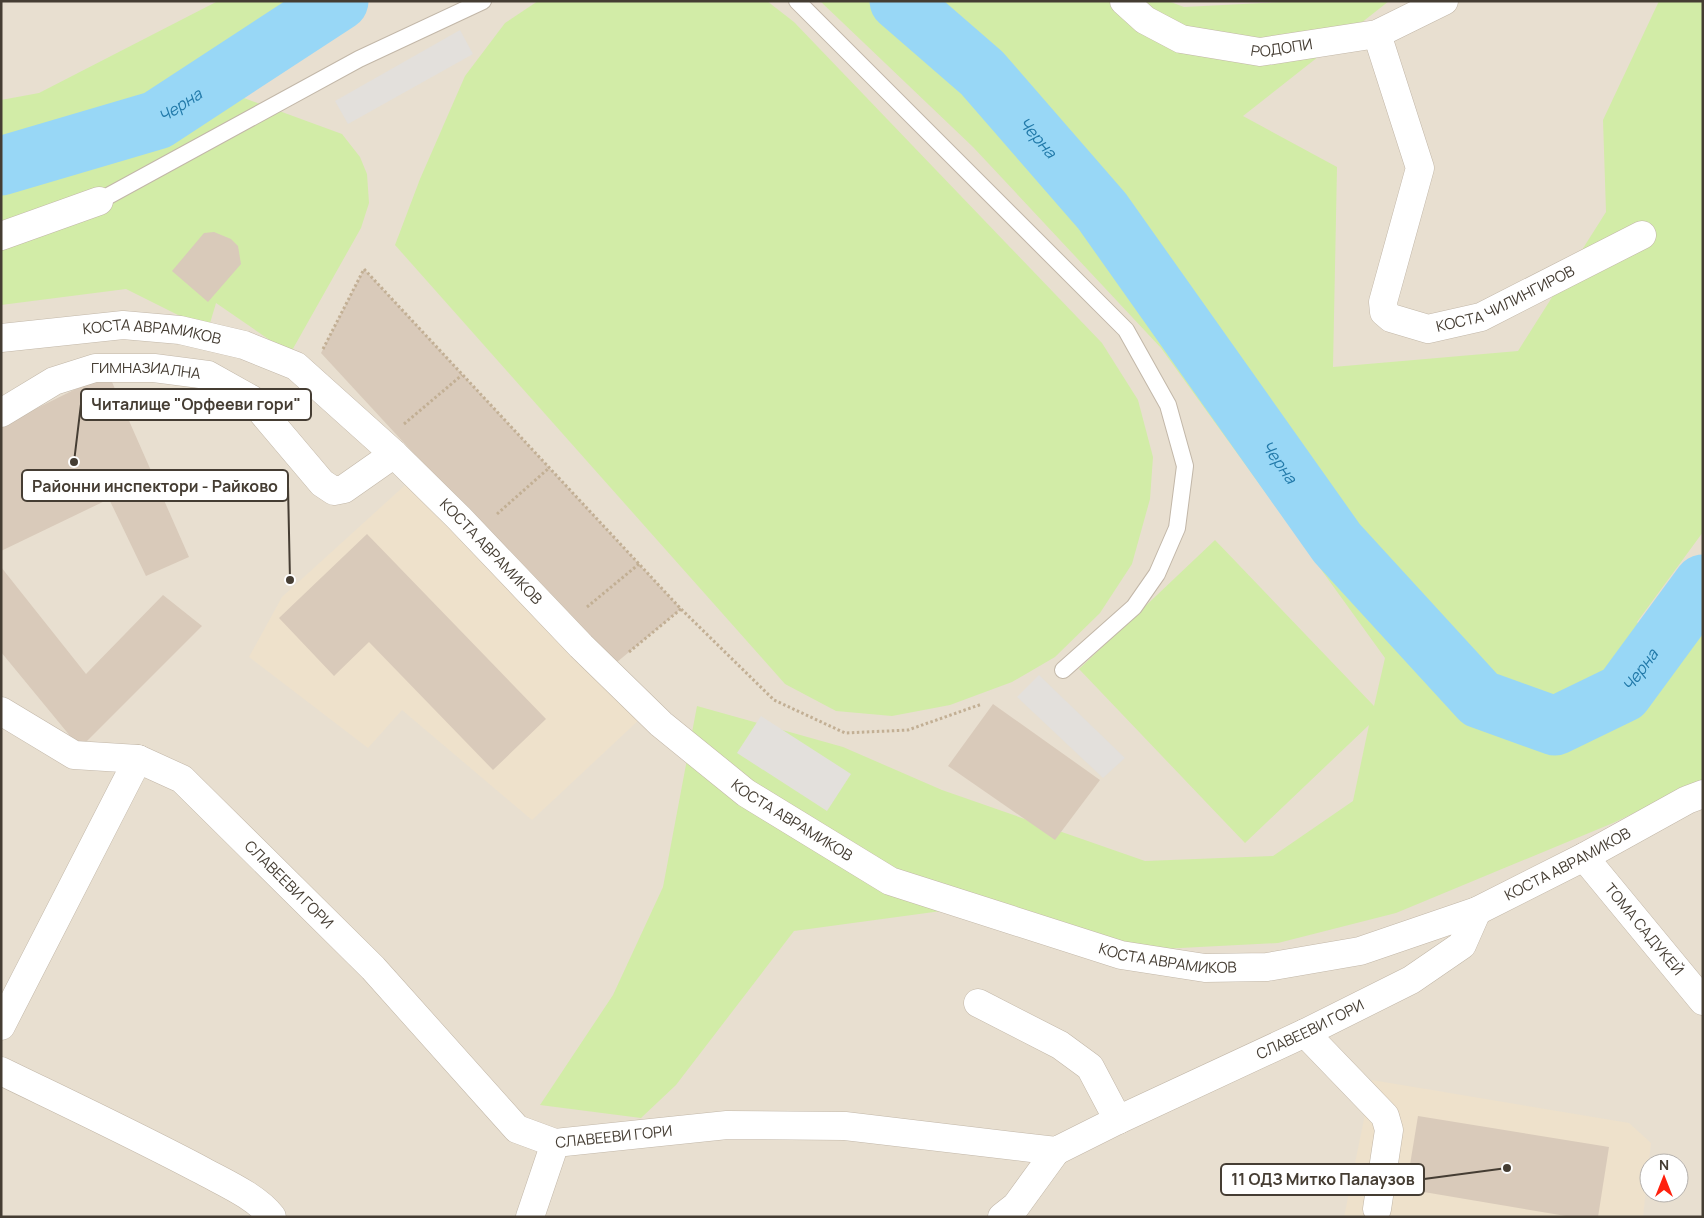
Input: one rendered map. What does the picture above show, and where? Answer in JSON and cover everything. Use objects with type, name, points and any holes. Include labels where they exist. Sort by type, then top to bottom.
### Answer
[{"type":"street","name":"РОДОПИ","points":[[1124,1],[1145,20],[1181,39],[1260,52],[1377,34],[1444,1]]},
{"type":"street","name":"КОСТА ЧИЛИНГИРОВ","points":[[1377,34],[1420,168],[1383,302],[1384,312],[1391,318],[1428,329],[1481,317],[1642,235]]},
{"type":"street","points":[[1,236],[99,201]]},
{"type":"street","name":"КОСТА АВРАМИКОВ","points":[[1,338],[122,325],[180,330],[244,345],[296,366],[394,454],[459,518],[581,646],[661,724],[746,793],[890,881],[1121,955],[1205,968],[1267,966],[1360,951],[1477,911],[1584,858],[1686,800],[1703,794]]},
{"type":"street","name":"ГИМНАЗИАЛНА","points":[[1,413],[54,381],[95,368],[154,368],[208,375],[251,399],[322,483],[334,491],[344,489],[394,454]]},
{"type":"street","points":[[1,711],[74,756],[138,759],[1,1026]]},
{"type":"street","name":"СЛАВЕЕВИ ГОРИ","points":[[138,759],[182,779],[373,968],[517,1129],[556,1143],[727,1125],[845,1126],[1056,1151],[1118,1120],[1306,1033],[1411,980],[1462,945],[1477,911]]},
{"type":"street","name":"ТОМА САДУКЕЙ","points":[[1584,858],[1703,1001]]},
{"type":"street","points":[[978,1003],[1060,1045],[1090,1068],[1118,1120]]},
{"type":"street","points":[[1306,1033],[1384,1116],[1389,1130],[1377,1209]]},
{"type":"street","points":[[1,1072],[140,1138],[242,1192],[272,1217]]},
{"type":"street","points":[[530,1217],[556,1143]]},
{"type":"street","points":[[1002,1217],[1016,1206],[1056,1151]]},
{"type":"lane","points":[[99,201],[359,58],[483,1]]},
{"type":"lane","points":[[797,1],[1126,330],[1168,405],[1185,466],[1177,528],[1157,574],[1134,607],[1063,670]]},
{"type":"path","points":[[321,353],[364,269],[681,609],[774,700],[845,733],[908,730],[982,704]]},
{"type":"path","points":[[402,426],[462,375]]},
{"type":"path","points":[[497,514],[549,468]]},
{"type":"path","points":[[583,611],[639,564]]},
{"type":"path","points":[[625,655],[681,609]]},
{"type":"shaded area","points":[[1,1],[1703,1],[1703,1217],[1,1217]]},
{"type":"shaded area","points":[[460,30],[473,54],[348,124],[335,101]]},
{"type":"shaded area","points":[[414,477],[642,717],[532,820],[402,710],[368,748],[249,657],[282,597]]},
{"type":"shaded area","points":[[1039,675],[1125,758],[1103,778],[1017,697]]},
{"type":"shaded area","points":[[761,716],[851,774],[827,811],[737,753]]},
{"type":"shaded area","points":[[1372,1080],[1629,1123],[1651,1143],[1650,1153],[1639,1153],[1639,1203],[1645,1203],[1643,1217],[1344,1217]]},
{"type":"green space","points":[[218,1],[292,1],[176,73],[342,134],[360,157],[367,174],[369,203],[361,228],[290,354],[216,303],[208,330],[126,289],[1,305],[1,100],[39,93]]},
{"type":"green space","points":[[538,1],[767,1],[794,22],[1102,343],[1138,400],[1153,457],[1150,499],[1132,564],[1100,613],[1055,657],[1012,682],[950,705],[892,716],[836,711],[785,684],[395,245],[420,179],[465,76],[505,23]]},
{"type":"green space","points":[[820,1],[1168,1],[1184,7],[1301,1],[1389,1],[1243,116],[1337,167],[1333,367],[1518,351],[1606,212],[1603,120],[1659,1],[1703,1],[1703,532],[1637,622],[1672,661],[1703,629],[1703,780],[1613,823],[1396,913],[1278,943],[1103,952],[956,909],[794,931],[676,1085],[641,1118],[540,1105],[613,995],[663,887],[697,706],[843,747],[942,790],[1145,861],[1273,856],[1353,801],[1369,725],[1245,843],[1079,669],[1215,540],[1374,706],[1385,658],[1161,348],[973,147]]},
{"type":"building","points":[[214,232],[231,239],[238,246],[241,264],[208,302],[172,271],[204,233]]},
{"type":"building","points":[[364,269],[681,609],[611,667],[321,353]]},
{"type":"building","points":[[108,373],[189,557],[146,576],[109,499],[1,551],[1,426]]},
{"type":"building","points":[[367,534],[546,719],[493,770],[369,642],[334,676],[279,618]]},
{"type":"building","points":[[1,567],[86,674],[163,595],[202,626],[80,748],[1,652]]},
{"type":"building","points":[[993,704],[1100,780],[1055,840],[948,766]]},
{"type":"building","points":[[1418,1116],[1609,1147],[1598,1217],[1572,1217],[1406,1189]]},
{"type":"waterway","name":"Черна","points":[[1,166],[157,120],[339,1]]},
{"type":"waterway","name":"Черна","points":[[899,1],[982,73],[1102,211],[1337,543],[1480,699],[1555,726],[1623,693],[1703,584]]},
{"type":"place","name":"Читалище \"Орфееви гори\"","points":[[74,462]]},
{"type":"place","name":"Районни инспектори - Райково","points":[[290,580]]},
{"type":"place","name":"11 ОДЗ Митко Палаузов","points":[[1507,1168]]}]
